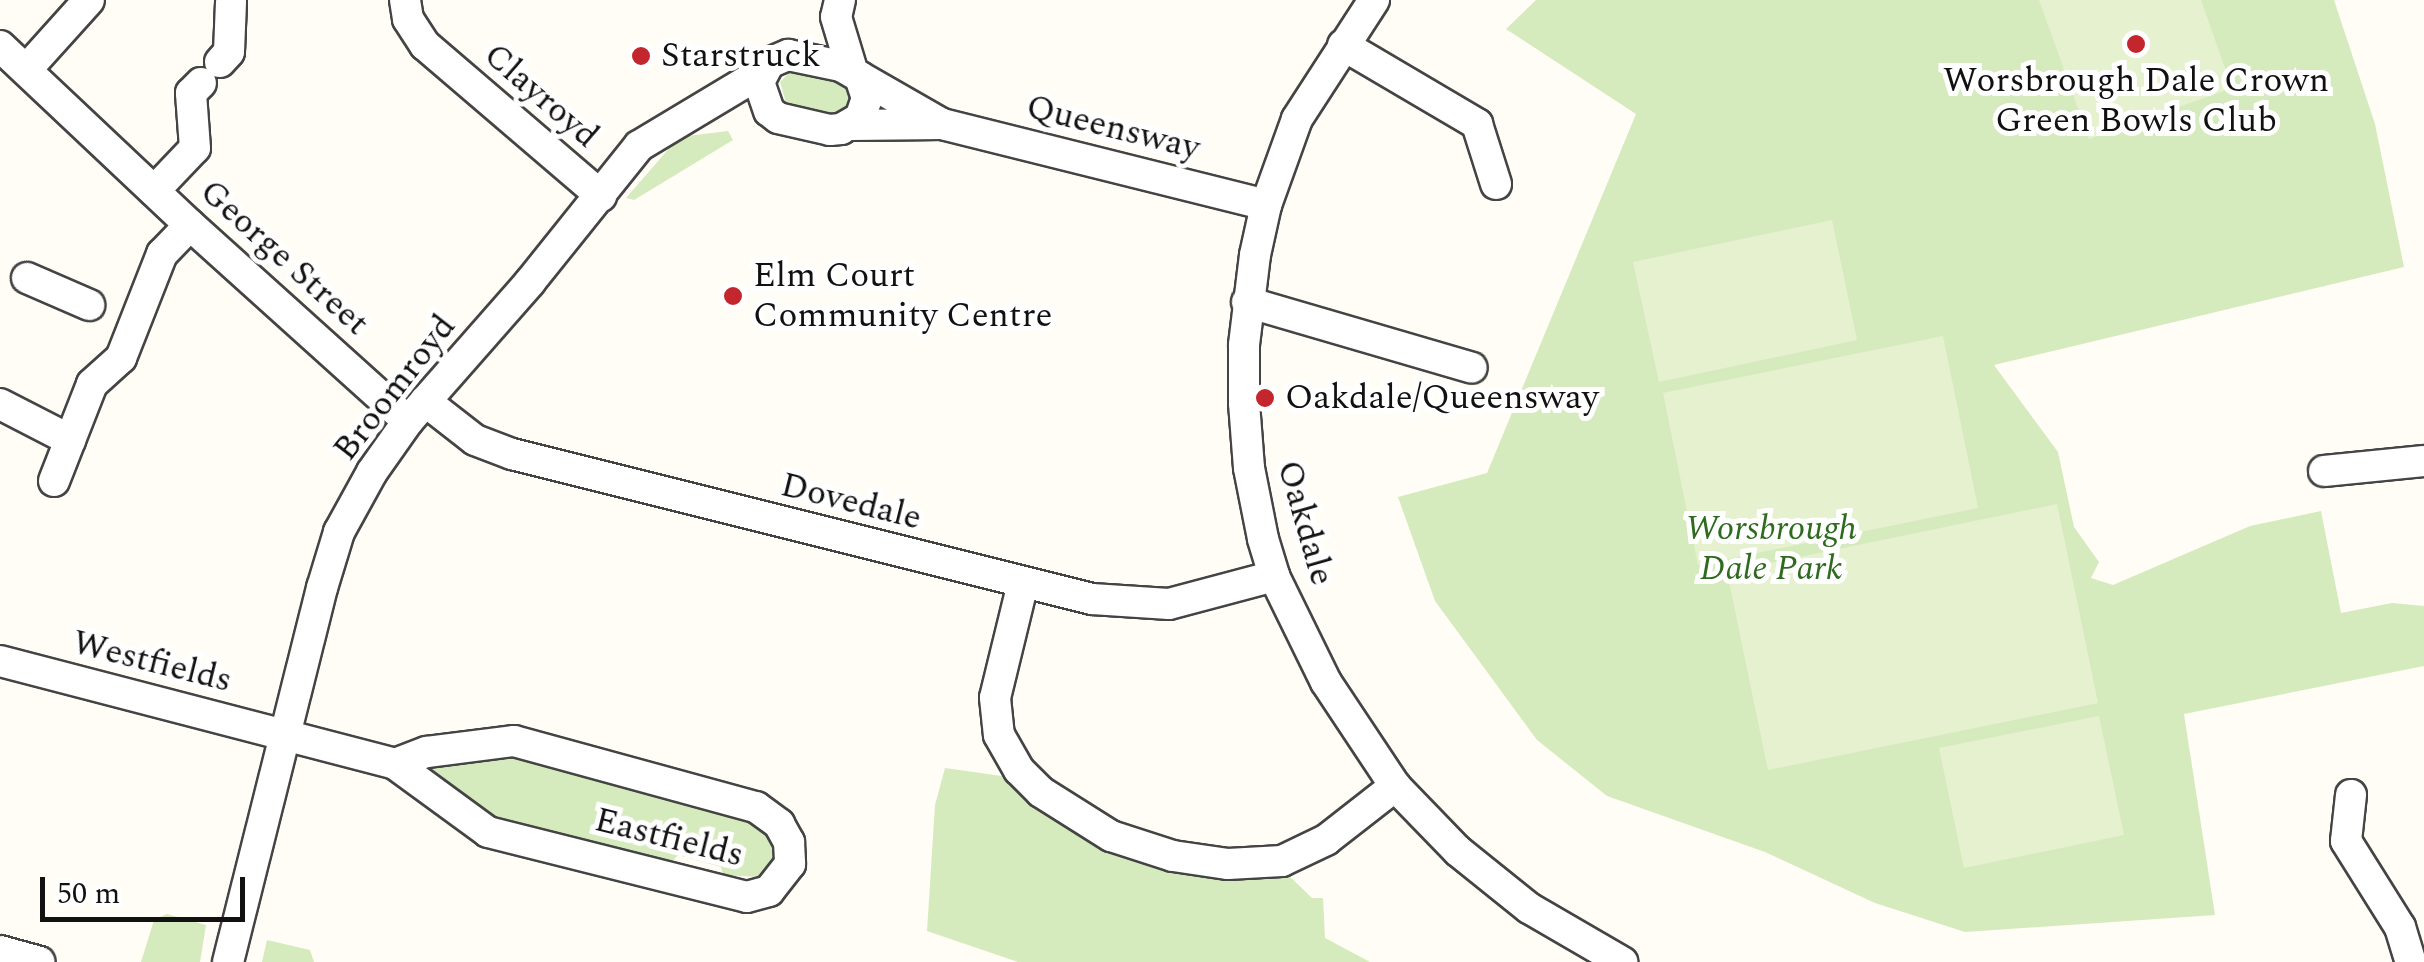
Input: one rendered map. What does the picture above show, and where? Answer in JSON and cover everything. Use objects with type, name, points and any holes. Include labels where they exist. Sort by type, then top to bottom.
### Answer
[{"type":"street","name":"Clayroyd","points":[[405,0],[408,19],[424,45],[600,196]]},
{"type":"street","name":"Oakdale","points":[[1374,0],[1296,119],[1266,205],[1247,302],[1244,403],[1248,468],[1274,576],[1326,682],[1395,786],[1458,852],[1529,908],[1617,961]]},
{"type":"street","name":"George Street","points":[[154,191],[195,148],[191,93],[229,52],[231,2]]},
{"type":"street","points":[[9,58],[79,3]]},
{"type":"street","points":[[769,111],[759,92],[762,72],[769,63],[788,55],[838,8],[856,74],[867,98],[852,125]]},
{"type":"street","points":[[1343,45],[1477,124],[1496,184]]},
{"type":"street","name":"Queensway","points":[[788,55],[856,74],[942,124]]},
{"type":"street","name":"George Street","points":[[9,58],[190,225],[417,411]]},
{"type":"street","name":"Broomroyd","points":[[228,962],[340,532],[372,472],[417,411],[653,135],[702,112],[762,72]]},
{"type":"street","name":"Broomroyd","points":[[702,112],[769,111]]},
{"type":"street","name":"Queensway","points":[[769,111],[778,118],[830,130],[852,125],[942,124],[1266,205]]},
{"type":"street","points":[[111,314],[190,225]]},
{"type":"street","points":[[27,278],[111,314]]},
{"type":"street","points":[[1247,302],[1472,368]]},
{"type":"street","points":[[54,480],[92,384],[121,358],[111,314]]},
{"type":"street","points":[[0,404],[70,440]]},
{"type":"street","name":"Dovedale","points":[[417,411],[512,454],[1092,599],[1169,604],[1274,576]]},
{"type":"street","points":[[2324,471],[2424,461]]},
{"type":"street","points":[[1023,583],[995,698],[999,735],[1019,770],[1041,792],[1111,836],[1191,859],[1228,864],[1282,860],[1326,840],[1395,786]]},
{"type":"street","name":"Westfields","points":[[0,662],[286,734]]},
{"type":"street","name":"Eastfields","points":[[286,734],[395,764],[488,832],[748,897],[769,891],[790,864],[790,842],[780,824],[756,807],[514,742],[427,752],[395,764]]},
{"type":"street","points":[[2351,795],[2346,842],[2400,927],[2410,962]]},
{"type":"street","points":[[0,951],[40,962]]},
{"type":"green space","name":"Worsbrough Dale Park","points":[[1536,0],[2334,0],[2375,124],[2404,267],[1994,365],[2058,452],[2074,527],[2099,562],[2091,578],[2113,585],[2250,526],[2321,511],[2341,613],[2392,603],[2424,606],[2424,666],[2184,714],[2215,915],[1965,932],[1875,903],[1765,852],[1607,796],[1537,740],[1435,601],[1398,497],[1487,473],[1636,114],[1506,29]]},
{"type":"green space","name":"Worsbrough Dale Crown Green Bowls Club","points":[[2039,0],[2201,0],[2232,88],[2089,139]]},
{"type":"green space","points":[[792,70],[839,79],[850,93],[848,105],[832,114],[786,103],[780,82]]},
{"type":"green space","points":[[728,131],[733,140],[634,200],[626,198],[679,137]]},
{"type":"green space","points":[[1832,220],[1857,340],[1659,382],[1633,262]]},
{"type":"green space","points":[[1943,336],[1978,508],[1698,565],[1663,393]]},
{"type":"green space","points":[[2057,504],[2098,703],[1768,770],[1727,572]]},
{"type":"green space","points":[[2099,716],[2124,835],[1964,868],[1939,748]]},
{"type":"green space","points":[[534,755],[578,775],[584,769],[758,815],[779,851],[758,877],[723,875],[721,867],[678,855],[671,863],[497,819],[424,766],[430,759]]},
{"type":"green space","points":[[945,768],[1016,778],[1070,822],[1283,870],[1312,898],[1323,898],[1325,938],[1370,962],[1018,962],[927,931],[935,805]]},
{"type":"green space","points":[[167,914],[206,925],[200,962],[141,962],[154,920]]},
{"type":"green space","points":[[267,940],[310,950],[314,962],[262,962]]},
{"type":"place","name":"Worsbrough Dale Crown Green Bowls Club","points":[[2136,44]]},
{"type":"place","name":"Starstruck","points":[[641,56]]},
{"type":"place","name":"Elm Court Community Centre","points":[[733,296]]},
{"type":"place","name":"Oakdale/Queensway","points":[[1265,398]]}]
